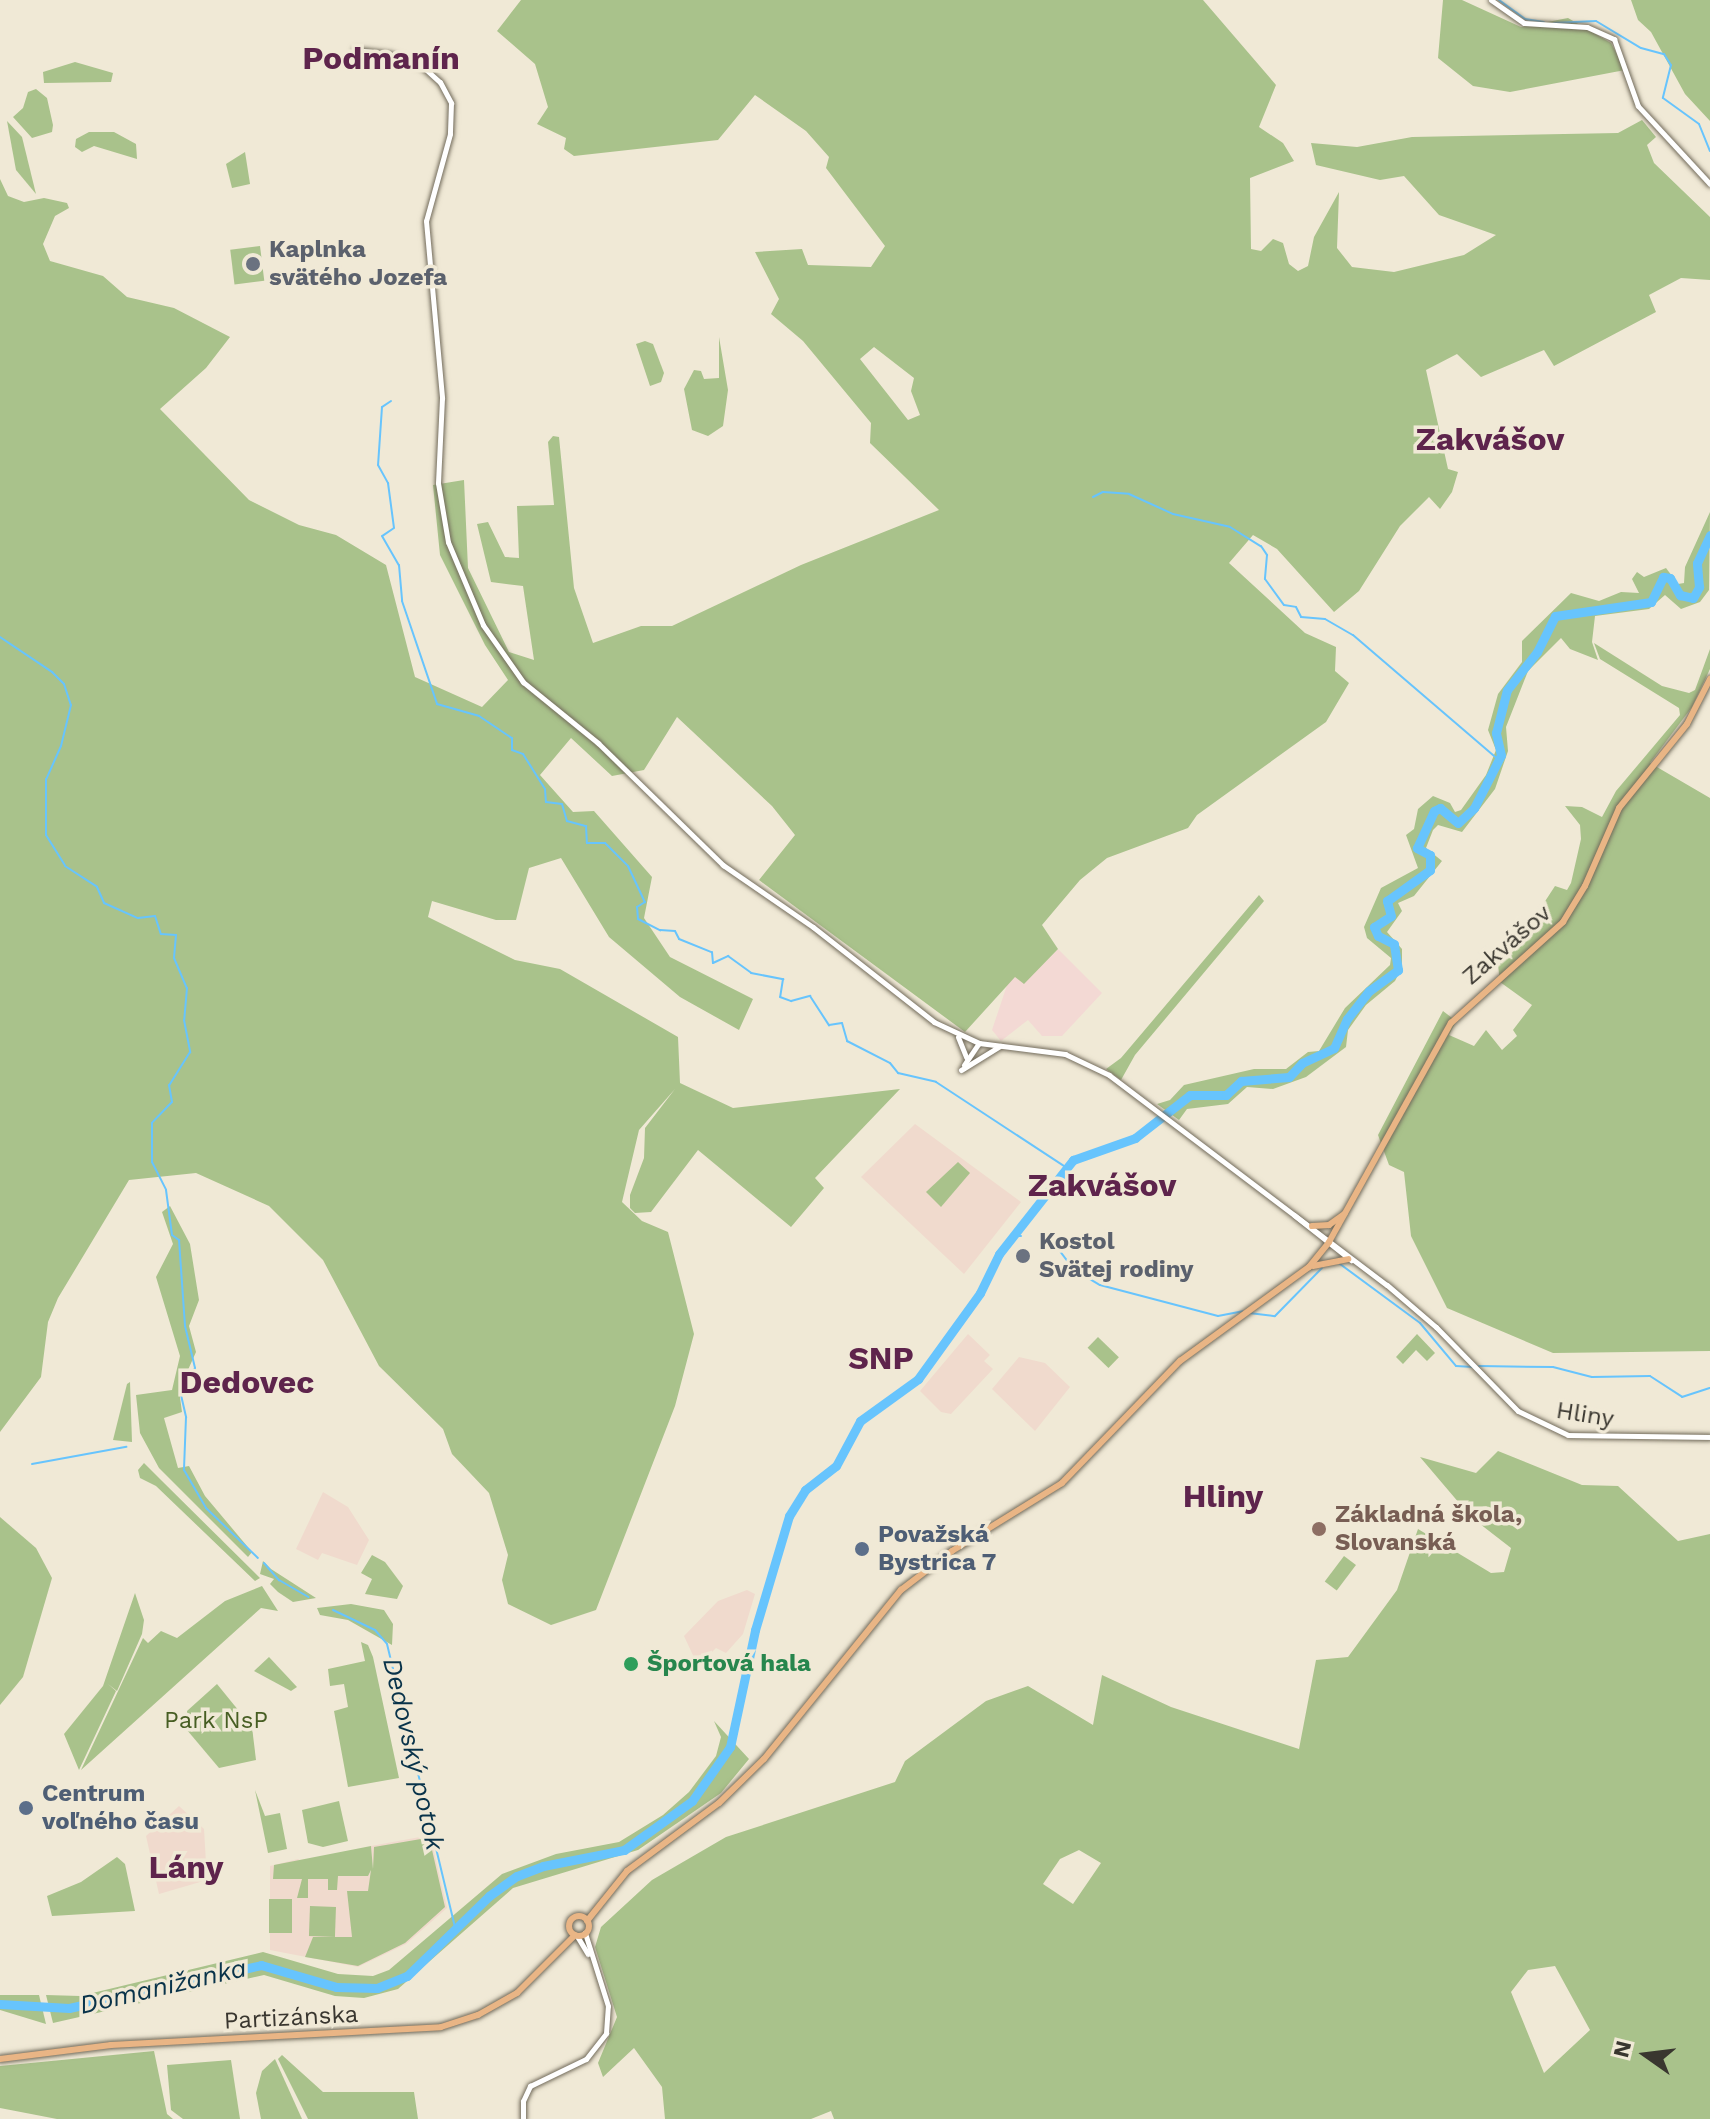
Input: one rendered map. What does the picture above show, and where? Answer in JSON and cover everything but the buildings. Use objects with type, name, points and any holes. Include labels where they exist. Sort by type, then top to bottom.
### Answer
[{"type":"main road","name":"Zakvášov","points":[[584,1919],[644,1856],[719,1803],[764,1759],[860,1635],[908,1584],[1062,1483],[1180,1361],[1259,1308],[1309,1267],[1329,1242],[1451,1023],[1563,922],[1585,886],[1619,808],[1687,724],[1710,679]]},
{"type":"main road","points":[[1312,1226],[1329,1225],[1346,1212]]},
{"type":"main road","points":[[1309,1267],[1333,1258],[1348,1259]]},
{"type":"main road","points":[[574,1933],[585,1933],[584,1919]]},
{"type":"main road","name":"Partizánska","points":[[0,2059],[111,2045],[441,2027],[509,1998],[574,1933],[571,1920],[584,1919]]},
{"type":"street","points":[[1491,0],[1524,23],[1587,27],[1614,39],[1627,65],[1636,101],[1654,127],[1710,184]]},
{"type":"street","points":[[355,50],[389,54],[422,66],[440,82],[451,103],[450,134],[426,221],[442,398],[438,483],[448,542],[483,625],[523,682],[598,743],[697,843],[956,1035],[979,1043],[1053,1051],[1084,1061],[1159,1113],[1329,1242]]},
{"type":"street","points":[[956,1035],[965,1062]]},
{"type":"street","points":[[974,1058],[979,1043]]},
{"type":"street","points":[[979,1043],[961,1070],[974,1058],[1002,1046]]},
{"type":"street","points":[[1290,1212],[1359,1265]]},
{"type":"street","name":"Hliny","points":[[1329,1242],[1436,1327],[1518,1411],[1568,1435],[1710,1437]]},
{"type":"street","points":[[574,1933],[591,1958]]},
{"type":"street","points":[[523,2119],[523,2101],[530,2086],[586,2059],[604,2037],[608,2006],[585,1933]]},
{"type":"shaded area","points":[[1058,949],[1102,993],[1062,1036],[1042,1036],[1028,1020],[1001,1041],[992,1030],[1007,985],[1015,976],[1024,983]]},
{"type":"shaded area","points":[[915,1124],[1021,1202],[964,1274],[861,1177]]},
{"type":"shaded area","points":[[968,1334],[990,1355],[984,1361],[993,1369],[951,1414],[941,1412],[920,1391]]},
{"type":"shaded area","points":[[1019,1357],[1045,1363],[1070,1387],[1035,1431],[992,1389]]},
{"type":"shaded area","points":[[323,1492],[348,1507],[369,1540],[357,1565],[322,1553],[318,1560],[296,1549]]},
{"type":"shaded area","points":[[747,1590],[755,1594],[743,1634],[726,1653],[716,1648],[698,1666],[684,1636],[718,1601]]},
{"type":"shaded area","points":[[179,1806],[204,1829],[207,1880],[159,1894],[146,1836]]},
{"type":"shaded area","points":[[420,1837],[431,1839],[447,1908],[406,1944],[358,1967],[270,1950],[270,1866],[298,1859],[328,1876],[368,1875],[373,1869],[371,1846]]},
{"type":"green space","points":[[521,0],[1203,0],[1276,85],[1259,127],[1283,143],[1294,161],[1250,178],[1251,249],[1261,251],[1273,239],[1283,243],[1289,264],[1298,271],[1308,266],[1314,237],[1339,192],[1337,248],[1352,267],[1394,272],[1464,255],[1496,235],[1439,215],[1404,176],[1380,180],[1316,165],[1311,143],[1357,147],[1412,137],[1618,133],[1642,120],[1656,137],[1647,145],[1654,163],[1710,217],[1710,280],[1681,278],[1649,295],[1656,312],[1554,366],[1544,350],[1481,377],[1457,354],[1426,370],[1448,469],[1458,472],[1452,492],[1440,509],[1429,497],[1400,526],[1359,591],[1334,612],[1277,549],[1253,535],[1229,563],[1305,633],[1336,647],[1335,671],[1349,683],[1326,722],[1197,815],[1188,828],[1107,858],[1080,880],[1042,925],[1058,949],[1024,984],[1015,977],[965,1032],[759,880],[795,835],[772,806],[677,717],[644,770],[612,776],[571,738],[540,775],[573,812],[594,811],[652,877],[644,918],[670,957],[753,999],[739,1030],[680,997],[609,937],[561,858],[529,868],[516,920],[496,920],[432,901],[428,917],[515,960],[560,969],[678,1037],[680,1083],[733,1108],[900,1089],[815,1178],[824,1188],[791,1227],[698,1150],[651,1212],[635,1213],[630,1208],[630,1195],[644,1158],[645,1128],[675,1089],[639,1130],[622,1202],[642,1221],[668,1232],[694,1334],[675,1406],[596,1610],[551,1625],[508,1604],[502,1580],[508,1555],[489,1493],[452,1454],[443,1429],[379,1366],[323,1260],[269,1206],[196,1173],[129,1180],[58,1298],[48,1322],[41,1377],[0,1432],[0,179],[8,196],[24,202],[44,198],[67,203],[69,208],[55,216],[43,244],[50,261],[103,276],[127,297],[174,308],[230,337],[206,368],[160,409],[249,500],[299,525],[336,535],[386,565],[415,677],[482,707],[508,680],[485,645],[440,555],[433,485],[464,480],[468,568],[509,652],[534,660],[523,586],[491,582],[477,524],[488,522],[505,557],[519,558],[517,506],[554,505],[548,442],[553,436],[559,437],[574,588],[593,643],[641,626],[672,626],[801,565],[939,510],[870,443],[871,423],[803,341],[771,314],[779,299],[755,252],[802,249],[808,265],[871,267],[885,246],[826,168],[829,157],[806,131],[755,95],[718,140],[574,156],[564,149],[566,138],[537,124],[548,107],[535,64],[497,31]],"holes":[[[874,347],[914,378],[911,391],[920,415],[908,420],[860,359]]]},
{"type":"green space","points":[[1443,0],[1462,0],[1521,27],[1568,18],[1611,43],[1625,70],[1510,92],[1473,86],[1438,58]]},
{"type":"green space","points":[[1631,0],[1710,0],[1710,121],[1685,94],[1651,32],[1638,20]]},
{"type":"green space","points":[[75,62],[113,73],[111,82],[44,83],[43,72]]},
{"type":"green space","points":[[36,89],[47,98],[53,125],[52,132],[32,138],[13,117],[23,108],[28,92]]},
{"type":"green space","points":[[7,121],[22,137],[36,194],[16,170]]},
{"type":"green space","points":[[89,132],[114,132],[136,144],[137,159],[94,146],[82,152],[75,147],[76,139]]},
{"type":"green space","points":[[245,152],[250,184],[232,188],[226,164]]},
{"type":"green space","points":[[260,246],[264,281],[234,284],[230,250]]},
{"type":"green space","points":[[719,337],[728,390],[723,426],[708,436],[692,430],[684,389],[694,370],[701,371],[704,379],[719,378]]},
{"type":"green space","points":[[645,341],[653,344],[664,373],[661,382],[650,386],[636,344]]},
{"type":"green space","points":[[1710,512],[1709,590],[1700,602],[1681,609],[1665,595],[1649,609],[1595,616],[1592,642],[1598,660],[1570,649],[1561,638],[1528,671],[1506,727],[1508,751],[1495,789],[1462,832],[1438,825],[1433,830],[1426,848],[1442,861],[1414,896],[1398,903],[1402,911],[1387,932],[1402,949],[1402,967],[1395,981],[1366,1005],[1348,1030],[1346,1047],[1306,1077],[1273,1089],[1247,1087],[1228,1104],[1187,1109],[1179,1120],[1157,1104],[1170,1100],[1184,1085],[1254,1069],[1286,1069],[1308,1052],[1319,1051],[1345,1008],[1390,965],[1391,958],[1367,938],[1364,927],[1381,888],[1418,868],[1406,835],[1414,829],[1418,809],[1433,796],[1450,803],[1455,812],[1461,810],[1486,775],[1496,750],[1488,730],[1498,694],[1522,662],[1522,641],[1571,593],[1599,601],[1621,592],[1639,593],[1632,579],[1637,572],[1644,577],[1666,568],[1678,584],[1684,583],[1685,567]]},
{"type":"green space","points":[[1594,643],[1662,686],[1689,693],[1695,690],[1710,649],[1710,669],[1692,707],[1650,763],[1710,798],[1710,1351],[1553,1353],[1447,1308],[1411,1236],[1404,1172],[1389,1165],[1378,1135],[1443,1011],[1456,1021],[1449,1035],[1474,1046],[1486,1030],[1502,1050],[1517,1036],[1513,1030],[1532,1005],[1500,982],[1498,965],[1539,928],[1540,909],[1555,886],[1567,890],[1571,883],[1581,839],[1580,825],[1565,806],[1582,807],[1602,817],[1616,791],[1680,715],[1679,708],[1600,659]]},
{"type":"green space","points":[[1259,895],[1264,901],[1135,1055],[1121,1080],[1106,1069],[1121,1058]]},
{"type":"green space","points":[[958,1162],[970,1173],[941,1207],[926,1192]]},
{"type":"green space","points":[[170,1206],[190,1244],[199,1300],[189,1326],[196,1352],[179,1390],[182,1412],[164,1418],[178,1468],[189,1466],[205,1496],[252,1552],[248,1557],[159,1468],[140,1433],[136,1395],[172,1390],[180,1356],[156,1277],[173,1244],[162,1212]]},
{"type":"green space","points":[[1417,1334],[1435,1353],[1427,1361],[1416,1350],[1403,1364],[1396,1357]]},
{"type":"green space","points":[[1098,1337],[1119,1357],[1108,1368],[1088,1348]]},
{"type":"green space","points":[[130,1382],[132,1442],[113,1440],[127,1384]]},
{"type":"green space","points":[[1498,1451],[1582,1485],[1618,1486],[1678,1541],[1710,1534],[1710,2119],[834,2119],[831,2111],[811,2119],[665,2119],[662,2087],[634,2048],[603,2077],[598,2063],[617,2017],[595,1947],[601,1927],[652,1880],[726,1837],[895,1782],[905,1761],[986,1701],[1028,1686],[1093,1725],[1102,1675],[1171,1707],[1299,1749],[1316,1660],[1348,1657],[1397,1590],[1418,1529],[1491,1573],[1504,1572],[1511,1548],[1471,1517],[1420,1457],[1476,1473]],"holes":[[[1079,1850],[1101,1863],[1073,1904],[1043,1884],[1060,1859]],[[1555,1966],[1590,2030],[1544,2073],[1511,1992],[1528,1970]]]},
{"type":"green space","points":[[144,1463],[260,1578],[255,1581],[156,1486],[140,1478],[138,1470]]},
{"type":"green space","points":[[0,1517],[36,1548],[52,1578],[23,1677],[0,1705]]},
{"type":"green space","points":[[372,1555],[385,1562],[403,1586],[397,1599],[365,1594],[372,1579],[361,1573]]},
{"type":"green space","points":[[1344,1556],[1356,1565],[1337,1591],[1325,1582]]},
{"type":"green space","points":[[263,1561],[316,1598],[293,1602],[278,1592],[270,1584],[274,1579],[260,1574]]},
{"type":"green space","points":[[262,1586],[278,1611],[261,1608],[81,1770],[143,1638],[148,1643],[161,1631],[177,1638],[225,1601]]},
{"type":"green space","points":[[135,1593],[144,1620],[142,1634],[117,1691],[108,1684],[116,1691],[79,1770],[64,1734],[103,1686]]},
{"type":"green space","points":[[351,1604],[384,1610],[393,1624],[392,1645],[348,1620],[320,1615],[317,1608]]},
{"type":"green space","points":[[361,1642],[368,1645],[373,1657],[399,1778],[348,1787],[334,1711],[348,1707],[344,1684],[330,1686],[328,1669],[365,1661]]},
{"type":"green space","points":[[269,1657],[297,1687],[291,1691],[254,1671]]},
{"type":"green space","name":"Park NsP","points":[[217,1684],[252,1727],[256,1760],[219,1768],[187,1730],[187,1711]]},
{"type":"green space","points":[[714,1721],[749,1759],[721,1793],[638,1850],[513,1888],[398,1989],[364,1998],[335,1996],[264,1975],[53,2023],[46,1995],[80,1996],[263,1952],[338,1974],[373,1976],[389,1970],[502,1874],[556,1854],[619,1842],[663,1815],[689,1792],[716,1756],[721,1737]]},
{"type":"green space","points":[[255,1790],[265,1816],[280,1813],[287,1849],[268,1853]]},
{"type":"green space","points":[[339,1801],[348,1841],[323,1847],[308,1843],[302,1810]]},
{"type":"green space","points":[[421,1839],[430,1841],[445,1907],[405,1943],[358,1966],[305,1957],[313,1937],[352,1937],[347,1891],[368,1891],[371,1870],[368,1876],[338,1876],[337,1890],[328,1890],[328,1879],[308,1879],[308,1898],[297,1898],[302,1879],[273,1879],[274,1865],[371,1846],[373,1869],[374,1847]]},
{"type":"green space","points":[[117,1857],[125,1864],[135,1911],[52,1916],[47,1896],[81,1882]]},
{"type":"green space","points":[[269,1899],[292,1899],[292,1933],[269,1933]]},
{"type":"green space","points":[[310,1906],[336,1907],[335,1937],[309,1936]]},
{"type":"green space","points":[[0,1995],[39,1995],[46,2024],[0,2010]]},
{"type":"green space","points":[[154,2051],[167,2114],[173,2119],[57,2119],[0,2108],[0,2066]]},
{"type":"green space","points":[[282,2055],[323,2092],[414,2092],[418,2119],[308,2119],[278,2059]]},
{"type":"green space","points":[[275,2059],[302,2119],[261,2119],[256,2093],[262,2071]]},
{"type":"green space","points":[[231,2060],[240,2119],[183,2119],[171,2110],[167,2065]]},
{"type":"waterway","points":[[1499,0],[1525,19],[1544,22]]},
{"type":"waterway","points":[[1554,23],[1596,21],[1641,48],[1664,54],[1671,65],[1663,98],[1699,124],[1710,151]]},
{"type":"waterway","points":[[391,401],[382,407],[378,465],[388,483],[394,528],[382,536],[399,565],[402,601],[437,704],[479,716],[512,738],[512,750],[523,754],[545,789],[546,802],[562,804],[567,821],[586,826],[587,843],[605,843],[628,866],[645,902],[637,907],[638,919],[660,930],[675,931],[679,939],[712,952],[713,963],[728,956],[751,973],[783,979],[780,997],[791,1001],[810,996],[829,1025],[842,1023],[847,1041],[890,1063],[898,1073],[936,1082],[1067,1168]]},
{"type":"waterway","points":[[1093,497],[1103,492],[1129,494],[1173,514],[1230,527],[1261,546],[1267,555],[1265,579],[1284,605],[1296,607],[1301,617],[1325,619],[1353,635],[1499,760]]},
{"type":"waterway","name":"Domanižanka","points":[[0,2004],[69,2008],[261,1965],[336,1987],[377,1988],[407,1976],[489,1896],[517,1876],[543,1866],[624,1850],[692,1801],[730,1747],[755,1630],[789,1516],[805,1490],[836,1466],[860,1421],[918,1379],[980,1293],[999,1254],[1073,1160],[1135,1138],[1190,1095],[1226,1095],[1241,1081],[1289,1077],[1302,1063],[1334,1048],[1347,1019],[1369,991],[1398,970],[1394,944],[1378,936],[1374,927],[1391,916],[1387,901],[1430,870],[1430,855],[1417,848],[1434,811],[1440,808],[1458,823],[1474,808],[1501,755],[1496,733],[1507,690],[1537,652],[1555,616],[1651,602],[1663,577],[1670,578],[1680,595],[1693,598],[1699,587],[1697,563],[1710,535]]},
{"type":"waterway","name":"Dedovský potok","points":[[0,637],[52,672],[64,684],[71,705],[61,746],[46,779],[46,835],[65,866],[97,887],[104,903],[138,918],[155,916],[161,934],[176,935],[174,958],[187,988],[184,1020],[190,1052],[169,1085],[172,1102],[152,1123],[152,1162],[166,1190],[172,1235],[179,1240],[185,1326],[195,1368],[181,1395],[186,1417],[184,1470],[206,1508],[258,1558]]},
{"type":"waterway","name":"Domanižanka","points":[[1013,1236],[1021,1236]]},
{"type":"waterway","points":[[1050,1238],[1073,1269],[1100,1285],[1218,1316],[1243,1311]]},
{"type":"waterway","points":[[1340,1264],[1420,1323],[1456,1366],[1473,1367]]},
{"type":"waterway","points":[[1249,1313],[1275,1316],[1322,1268]]},
{"type":"waterway","points":[[1479,1366],[1553,1367],[1592,1377],[1650,1376],[1682,1397],[1710,1388]]},
{"type":"waterway","points":[[32,1464],[126,1447]]},
{"type":"waterway","name":"Dedovský potok","points":[[264,1563],[279,1580],[309,1597]]},
{"type":"waterway","name":"Dedovský potok","points":[[333,1610],[375,1630],[387,1644],[455,1927]]},
{"type":"place","name":"Kaplnka svätého Jozefa","points":[[253,264]]},
{"type":"place","name":"Kostol Svätej rodiny","points":[[1023,1256]]},
{"type":"place","name":"Základná škola, Slovanská","points":[[1319,1529]]},
{"type":"place","name":"Považská Bystrica 7","points":[[862,1549]]},
{"type":"place","name":"Športová hala","points":[[631,1664]]},
{"type":"place","name":"Centrum voľného času","points":[[26,1808]]},
{"type":"district","name":"Podmanín","points":[[381,58]]},
{"type":"district","name":"Zakvášov","points":[[1490,439]]},
{"type":"district","name":"Zakvášov","points":[[1102,1185]]},
{"type":"district","name":"SNP","points":[[881,1358]]},
{"type":"district","name":"Dedovec","points":[[247,1382]]},
{"type":"district","name":"Hliny","points":[[1223,1496]]},
{"type":"district","name":"Lány","points":[[186,1867]]}]
